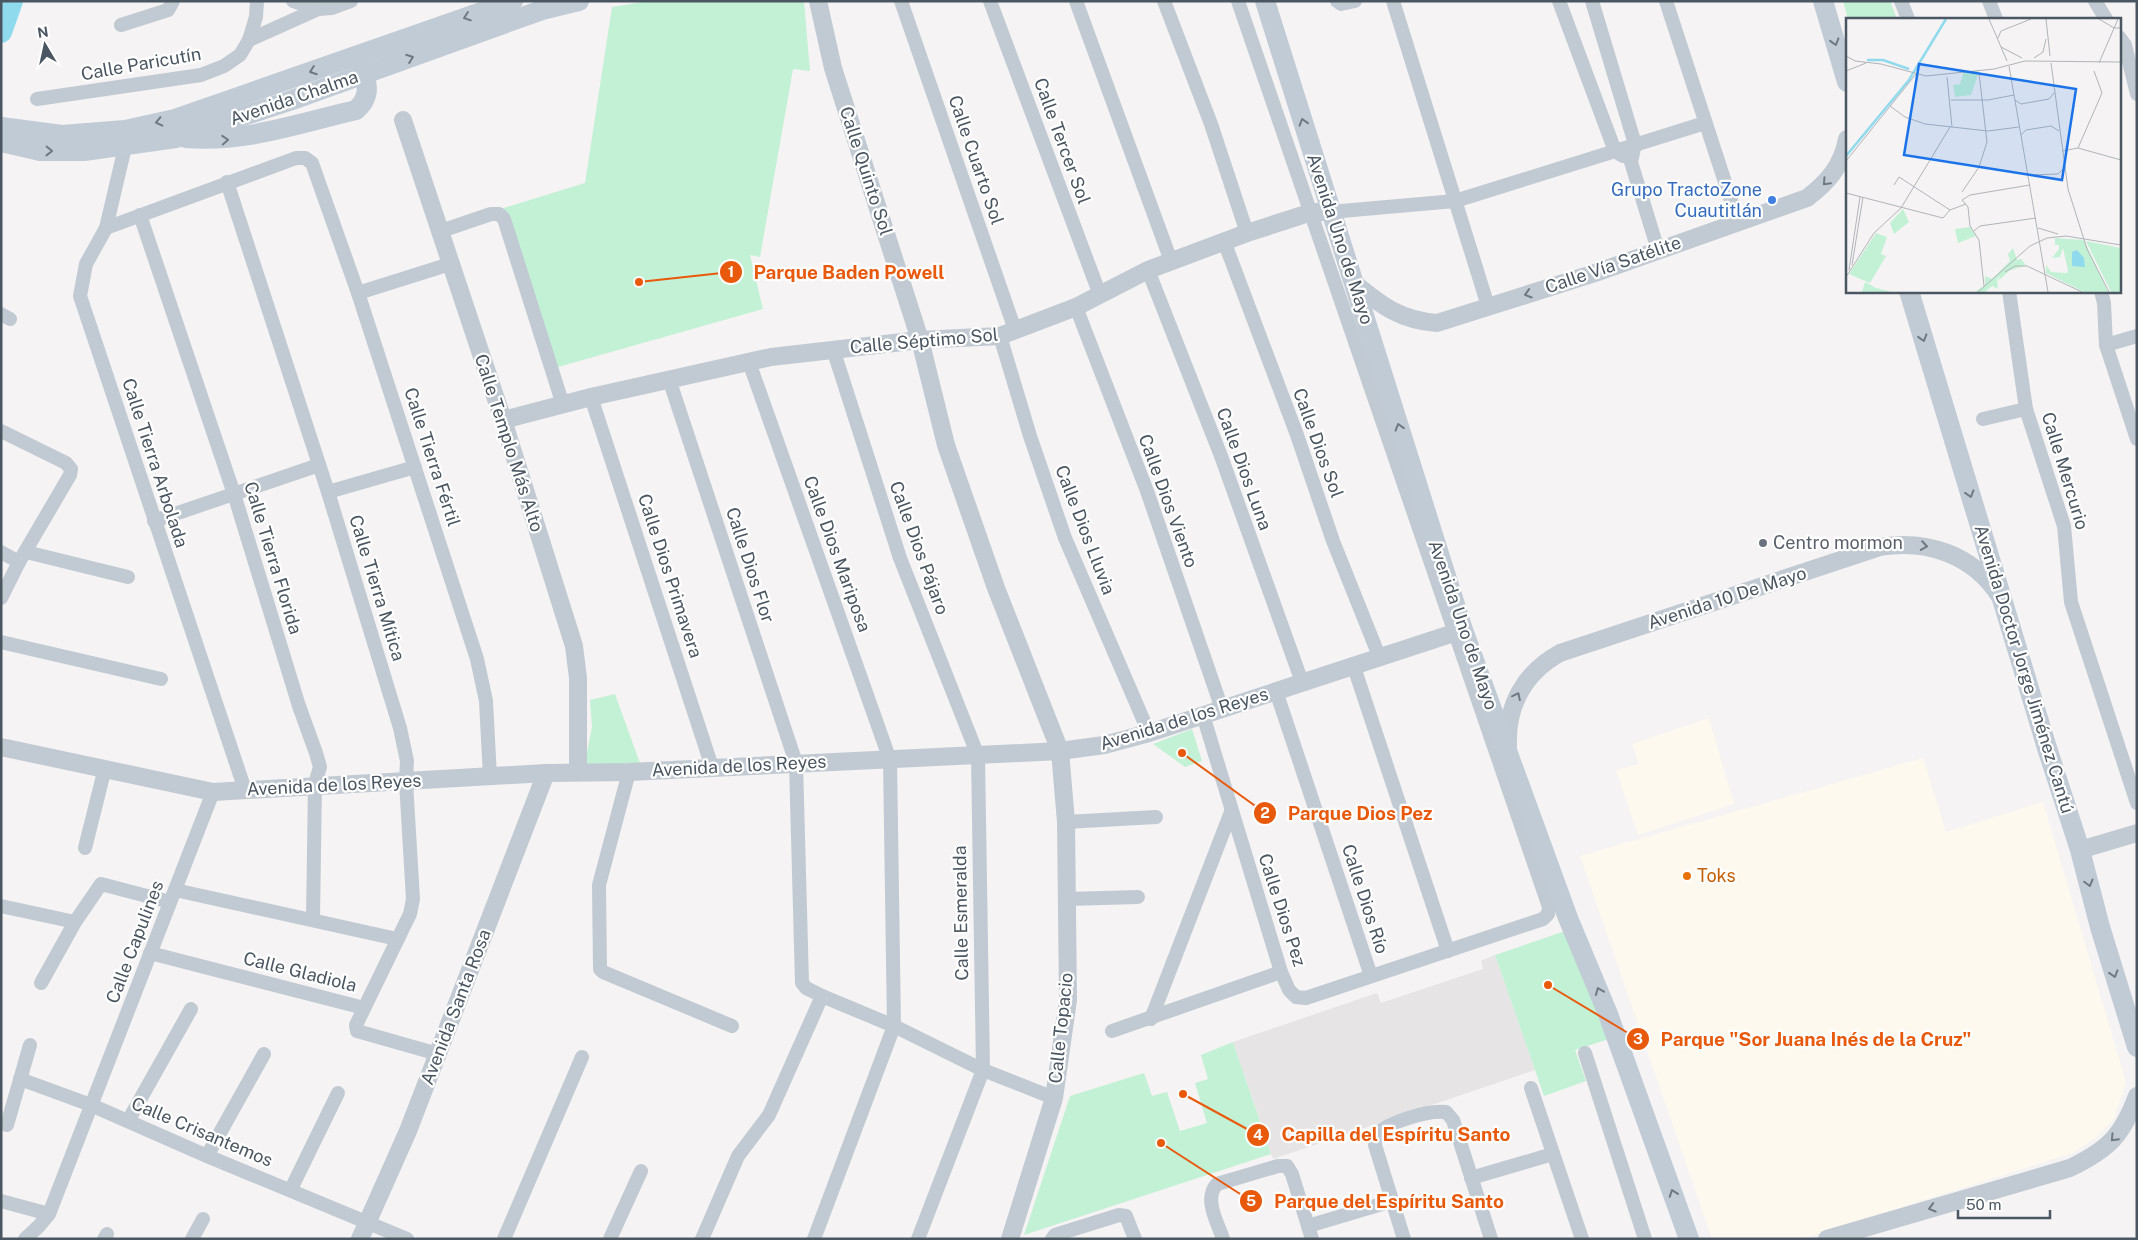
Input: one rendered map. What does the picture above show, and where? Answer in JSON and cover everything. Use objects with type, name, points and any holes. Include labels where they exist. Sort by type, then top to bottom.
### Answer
[{"type":"main road","name":"Avenida Chalma","points":[[1,127],[62,135],[125,130],[175,119],[513,1]]},
{"type":"main road","name":"Avenida Chalma","points":[[1,142],[40,151],[84,151],[125,147],[176,138],[365,74],[542,10],[579,1]]},
{"type":"main road","points":[[1823,1],[1846,79]]},
{"type":"main road","name":"Avenida Uno de Mayo","points":[[1266,2],[1321,212],[1354,283],[1458,632],[1510,760],[1550,890],[1568,918],[1608,1014],[1689,1239]]},
{"type":"main road","points":[[176,138],[237,139],[356,110],[364,102],[369,89],[357,55]]},
{"type":"main road","name":"Avenida Doctor Jorge Jiménez Cantú","points":[[1909,292],[2080,850],[2100,927],[2137,1047]]},
{"type":"street","points":[[121,24],[168,10],[174,1]]},
{"type":"street","points":[[249,40],[256,17],[257,1]]},
{"type":"street","points":[[294,1],[318,9]]},
{"type":"street","name":"Calle Paricutín","points":[[37,99],[200,75],[232,61],[240,55],[249,40],[318,9],[332,8],[351,1]]},
{"type":"street","name":"Calle Quinto Sol","points":[[818,1],[833,68],[920,340],[946,445],[996,588],[1060,752]]},
{"type":"street","name":"Calle Cuarto Sol","points":[[902,1],[1007,333]]},
{"type":"street","name":"Calle Tercer Sol","points":[[990,1],[1100,295]]},
{"type":"street","points":[[1076,1],[1171,261]]},
{"type":"street","points":[[1164,1],[1211,124],[1247,233]]},
{"type":"street","points":[[1238,1],[1321,212],[1458,632],[1550,890],[1548,914],[1543,919],[1371,976]]},
{"type":"street","points":[[1337,1],[1340,4],[1355,1]]},
{"type":"street","points":[[1393,1],[1488,306]]},
{"type":"street","points":[[1559,1],[1615,151],[1632,162]]},
{"type":"street","points":[[1592,1],[1635,144],[1632,162],[1658,250]]},
{"type":"street","points":[[1666,1],[1738,222]]},
{"type":"street","points":[[1901,1],[1908,18]]},
{"type":"street","points":[[1988,1],[1996,18]]},
{"type":"street","points":[[2095,1],[2105,18]]},
{"type":"street","points":[[2120,38],[2125,45],[2137,94]]},
{"type":"street","name":"Calle Templo Más Alto","points":[[403,120],[503,420],[574,646],[578,678],[578,772]]},
{"type":"street","points":[[1321,212],[1455,201],[1706,123]]},
{"type":"street","name":"Calle Vía Satélite","points":[[1354,283],[1395,313],[1415,321],[1437,322],[1658,250],[1807,198],[1825,184],[1837,168],[1846,142]]},
{"type":"street","name":"Calle Tierra Arbolada","points":[[125,147],[106,228],[86,264],[80,296],[245,790]]},
{"type":"street","name":"Calle Tierra Fértil","points":[[227,182],[296,158],[305,158],[312,163],[358,293],[477,659],[486,701],[490,777]]},
{"type":"street","points":[[106,228],[227,182]]},
{"type":"street","name":"Calle Tierra Mítica","points":[[227,182],[328,492],[400,728],[407,761],[406,782],[413,899],[410,914],[364,1008]]},
{"type":"street","name":"Calle Séptimo Sol","points":[[503,420],[669,379],[749,362],[920,340],[1007,333],[1076,307],[1148,270],[1171,261],[1247,233],[1321,212]]},
{"type":"street","points":[[441,231],[491,214],[499,214],[504,219],[562,405]]},
{"type":"street","name":"Calle Tierra Florida","points":[[140,215],[234,494],[299,706],[320,767],[315,784],[313,919]]},
{"type":"street","name":"Calle Dios Sol","points":[[1224,241],[1297,435],[1333,541],[1379,656]]},
{"type":"street","points":[[358,293],[450,264]]},
{"type":"street","name":"Calle Dios Luna","points":[[1148,270],[1221,456],[1302,682]]},
{"type":"street","name":"Calle Mercurio","points":[[2008,292],[2026,408],[2064,526],[2071,602],[2137,803]]},
{"type":"street","points":[[2101,292],[2104,303],[2106,345],[2137,439]]},
{"type":"street","name":"Calle Dios Viento","points":[[1076,307],[1147,491],[1222,709]]},
{"type":"street","name":"Calle Dios Lluvia","points":[[1007,333],[1030,436],[1065,538],[1149,733]]},
{"type":"street","points":[[2106,345],[2137,336]]},
{"type":"street","name":"Calle Dios Pájaro","points":[[833,350],[900,558],[978,756]]},
{"type":"street","name":"Calle Dios Mariposa","points":[[749,362],[890,760],[894,1026]]},
{"type":"street","name":"Calle Dios Flor","points":[[669,379],[796,763],[802,983],[806,988],[822,996]]},
{"type":"street","name":"Calle Dios Primavera","points":[[591,398],[712,766]]},
{"type":"street","points":[[1983,419],[2026,408]]},
{"type":"street","points":[[1,431],[66,463],[71,469],[70,475],[22,557],[1,598]]},
{"type":"street","points":[[154,521],[319,465]]},
{"type":"street","points":[[328,492],[415,467]]},
{"type":"street","name":"Avenida 10 De Mayo","points":[[1510,760],[1508,723],[1515,700],[1530,676],[1551,658],[1560,653],[1880,547],[1918,545],[1955,556],[1986,578],[2002,599]]},
{"type":"street","points":[[1,552],[128,577]]},
{"type":"street","name":"Avenida de los Reyes","points":[[1,747],[213,792],[315,784],[406,782],[546,773],[629,772],[712,766],[1060,752],[1104,745],[1149,733],[1353,664],[1458,632]]},
{"type":"street","points":[[1,642],[161,679]]},
{"type":"street","points":[[1353,664],[1448,951]]},
{"type":"street","name":"Calle Dios Río","points":[[1276,691],[1371,976]]},
{"type":"street","name":"Calle Dios Pez","points":[[1203,715],[1281,972],[1289,990],[1296,997],[1306,998],[1371,976]]},
{"type":"street","name":"Calle Topacio","points":[[1010,1239],[1054,1098],[1068,1000],[1066,822],[1060,752]]},
{"type":"street","name":"Calle Esmeralda","points":[[978,756],[983,1070]]},
{"type":"street","points":[[85,848],[105,768]]},
{"type":"street","points":[[629,772],[600,885],[598,899],[600,969],[603,972],[732,1026]]},
{"type":"street","name":"Avenida Santa Rosa","points":[[360,1239],[408,1130],[546,773]]},
{"type":"street","name":"Calle Capulines","points":[[49,1214],[213,792]]},
{"type":"street","points":[[1151,1019],[1231,812]]},
{"type":"street","points":[[1066,822],[1156,817]]},
{"type":"street","points":[[2080,850],[2137,833]]},
{"type":"street","points":[[41,983],[75,922],[101,884],[313,919],[397,939]]},
{"type":"street","points":[[1068,899],[1138,897]]},
{"type":"street","points":[[1,906],[75,922]]},
{"type":"street","name":"Calle Gladiola","points":[[150,953],[364,1008],[356,1025],[357,1031],[362,1034],[438,1054]]},
{"type":"street","points":[[1112,1032],[1281,972]]},
{"type":"street","points":[[702,1239],[738,1156],[769,1116],[822,996],[894,1026],[983,1070],[1054,1098]]},
{"type":"street","points":[[128,1121],[191,1009]]},
{"type":"street","points":[[814,1239],[894,1026]]},
{"type":"street","points":[[7,1125],[30,1045]]},
{"type":"street","points":[[1585,1053],[1645,1239]]},
{"type":"street","points":[[207,1156],[264,1054]]},
{"type":"street","points":[[504,1239],[582,1057]]},
{"type":"street","points":[[918,1239],[983,1070]]},
{"type":"street","name":"Calle Crisantemos","points":[[20,1079],[91,1105],[207,1156],[368,1221],[407,1239]]},
{"type":"street","points":[[1531,1088],[1582,1239]]},
{"type":"street","points":[[290,1189],[338,1093]]},
{"type":"street","points":[[1827,1239],[2070,1168],[2098,1155],[2120,1132],[2137,1096]]},
{"type":"street","points":[[1404,1239],[1375,1145],[1375,1134],[1384,1126],[1436,1111],[1446,1112],[1452,1120],[1491,1239]]},
{"type":"street","points":[[1471,1178],[1553,1154]]},
{"type":"street","points":[[1223,1239],[1210,1202],[1212,1190],[1217,1184],[1278,1166],[1287,1166],[1310,1232],[1392,1202]]},
{"type":"street","points":[[610,1239],[641,1171]]},
{"type":"street","points":[[1,1201],[49,1214],[40,1226],[25,1239]]},
{"type":"street","points":[[1052,1239],[1055,1236],[1119,1215],[1126,1216],[1135,1239]]},
{"type":"street","points":[[192,1239],[203,1218]]},
{"type":"shaded area","points":[[1709,718],[1734,804],[1638,835],[1616,770],[1639,764],[1632,744]]},
{"type":"shaded area","points":[[1923,758],[1946,832],[2043,802],[2126,1082],[2114,1119],[2094,1139],[2073,1153],[1801,1239],[1712,1239],[1580,856]]},
{"type":"shaded area","points":[[1495,955],[1535,1070],[1273,1159],[1233,1042],[1377,993],[1381,1003],[1483,969],[1481,961]]},
{"type":"green space","points":[[649,1],[804,1],[810,71],[793,69],[760,257],[750,255],[763,309],[551,369],[497,210],[585,183],[612,7]]},
{"type":"green space","points":[[1843,1],[1890,1],[1897,18],[1848,18]]},
{"type":"green space","points":[[615,694],[641,766],[584,768],[592,727],[590,700]]},
{"type":"green space","points":[[1192,729],[1202,761],[1185,767],[1153,744]]},
{"type":"green space","points":[[1571,929],[1609,1039],[1575,1050],[1586,1081],[1544,1096],[1495,955]]},
{"type":"green space","points":[[1233,1042],[1271,1154],[1024,1235],[1070,1096],[1144,1073],[1152,1096],[1167,1092],[1180,1131],[1207,1123],[1195,1083],[1208,1079],[1201,1055]]},
{"type":"waterway","points":[[1,32],[12,1]]},
{"type":"place","name":"Grupo TractoZone Cuautitlán","points":[[1772,200]]},
{"type":"place","name":"Parque Baden Powell","points":[[639,282]]},
{"type":"place","name":"Centro mormon","points":[[1763,543]]},
{"type":"place","name":"Parque Dios Pez","points":[[1182,753]]},
{"type":"place","name":"Toks","points":[[1687,876]]},
{"type":"place","name":"Parque \"Sor Juana Inés de la Cruz\"","points":[[1548,985]]},
{"type":"place","name":"Capilla del Espíritu Santo","points":[[1183,1094]]},
{"type":"place","name":"Parque del Espíritu Santo","points":[[1161,1143]]}]
